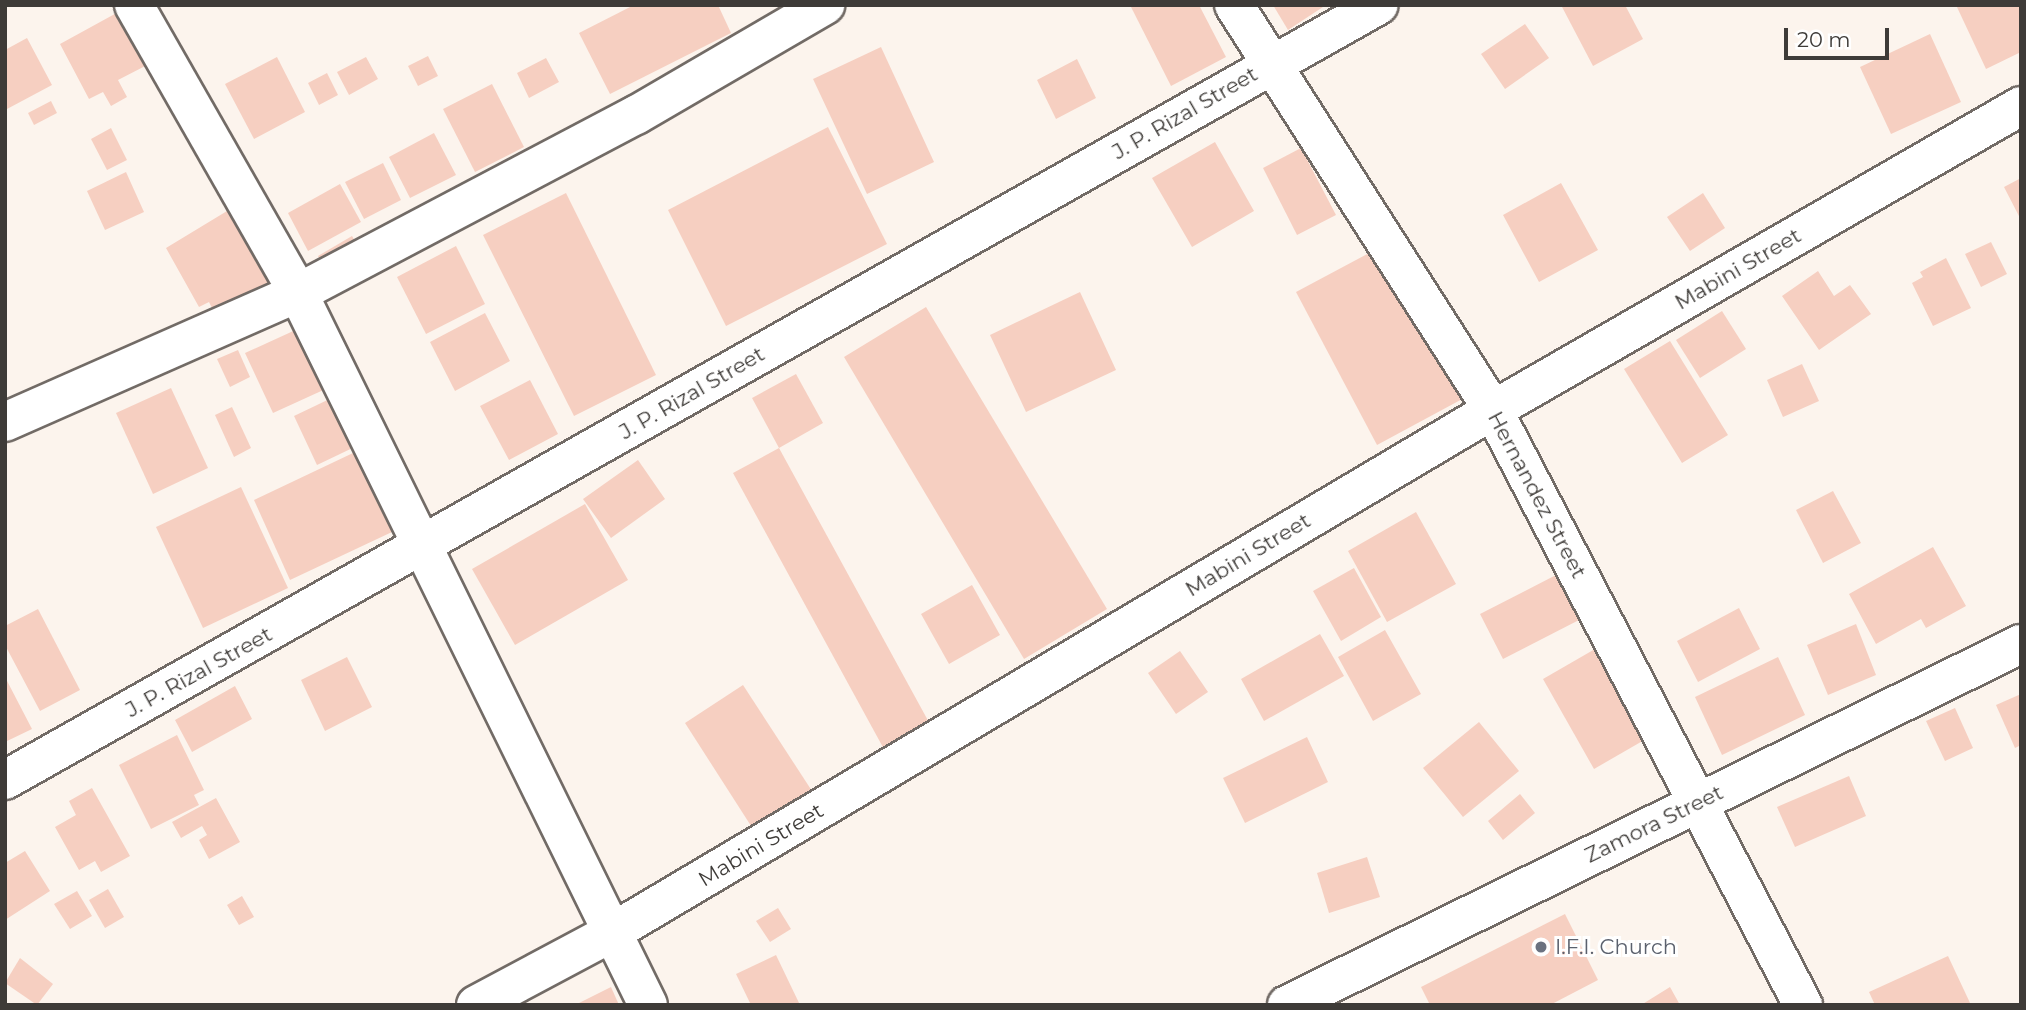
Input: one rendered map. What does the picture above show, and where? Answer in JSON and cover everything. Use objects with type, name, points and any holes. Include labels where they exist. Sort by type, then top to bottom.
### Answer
[{"type":"street","points":[[134,5],[298,293],[425,545],[648,1005]]},
{"type":"street","points":[[5,422],[298,293],[636,115],[825,5]]},
{"type":"street","name":"Hernandez Street","points":[[1234,5],[1274,63],[1493,410],[1700,801],[1803,1005]]},
{"type":"street","name":"J. P. Rizal Street","points":[[5,780],[1379,5]]},
{"type":"street","name":"Mabini Street","points":[[476,1005],[611,933],[1493,410],[2021,106]]},
{"type":"street","name":"Zamora Street","points":[[1287,1005],[2021,644]]},
{"type":"building","points":[[634,5],[718,5],[731,33],[610,94],[579,33]]},
{"type":"building","points":[[1130,5],[1199,5],[1226,57],[1171,86]]},
{"type":"building","points":[[1273,5],[1326,5],[1288,30]]},
{"type":"building","points":[[1561,5],[1625,5],[1643,39],[1593,66]]},
{"type":"building","points":[[1956,5],[2021,5],[2021,52],[1986,69]]},
{"type":"building","points":[[122,10],[151,63],[118,80],[127,97],[111,106],[103,92],[89,99],[60,44]]},
{"type":"building","points":[[1525,24],[1549,58],[1505,89],[1481,54]]},
{"type":"building","points":[[1930,34],[1961,102],[1891,134],[1860,67]]},
{"type":"building","points":[[27,38],[52,85],[7,109],[5,50]]},
{"type":"building","points":[[881,47],[934,162],[867,194],[813,79]]},
{"type":"building","points":[[428,56],[438,76],[418,86],[408,66]]},
{"type":"building","points":[[277,57],[305,112],[254,139],[225,84]]},
{"type":"building","points":[[366,57],[378,79],[349,95],[337,72]]},
{"type":"building","points":[[546,58],[559,82],[529,98],[517,73]]},
{"type":"building","points":[[1077,59],[1096,98],[1056,119],[1037,80]]},
{"type":"building","points":[[327,73],[338,95],[319,105],[308,83]]},
{"type":"building","points":[[492,84],[524,147],[475,172],[443,109]]},
{"type":"building","points":[[51,101],[57,113],[34,125],[28,113]]},
{"type":"building","points":[[828,127],[887,244],[726,326],[668,210]]},
{"type":"building","points":[[111,128],[127,160],[107,170],[91,139]]},
{"type":"building","points":[[434,133],[456,175],[410,198],[389,157]]},
{"type":"building","points":[[1215,142],[1254,211],[1192,247],[1152,178]]},
{"type":"building","points":[[1301,148],[1336,215],[1297,235],[1263,168]]},
{"type":"building","points":[[383,163],[401,200],[364,219],[345,182]]},
{"type":"building","points":[[126,172],[144,212],[105,230],[87,191]]},
{"type":"building","points":[[2021,178],[2021,220],[2004,187]]},
{"type":"building","points":[[1561,183],[1598,250],[1539,282],[1503,215]]},
{"type":"building","points":[[340,184],[361,222],[308,251],[288,213]]},
{"type":"building","points":[[566,193],[656,375],[574,416],[483,235]]},
{"type":"building","points":[[1703,193],[1725,228],[1690,251],[1667,217]]},
{"type":"building","points":[[232,208],[274,291],[218,320],[209,302],[199,307],[166,248]]},
{"type":"building","points":[[352,236],[361,251],[326,270],[318,256]]},
{"type":"building","points":[[1991,242],[2007,274],[1981,287],[1965,254]]},
{"type":"building","points":[[1386,244],[1466,397],[1377,445],[1296,292]]},
{"type":"building","points":[[456,246],[485,304],[426,334],[397,277]]},
{"type":"building","points":[[1946,258],[1971,308],[1933,326],[1912,283],[1923,277],[1920,272]]},
{"type":"building","points":[[1818,271],[1834,296],[1850,285],[1871,314],[1819,350],[1782,296]]},
{"type":"building","points":[[1080,292],[1116,370],[1026,412],[990,335]]},
{"type":"building","points":[[926,307],[1107,609],[1024,659],[844,357]]},
{"type":"building","points":[[1722,311],[1746,349],[1700,378],[1676,340]]},
{"type":"building","points":[[485,313],[510,361],[455,391],[430,342]]},
{"type":"building","points":[[302,327],[330,387],[273,413],[245,353]]},
{"type":"building","points":[[1670,341],[1728,435],[1682,463],[1624,369]]},
{"type":"building","points":[[238,350],[250,377],[230,387],[217,359]]},
{"type":"building","points":[[1802,364],[1819,401],[1783,417],[1767,380]]},
{"type":"building","points":[[796,374],[823,423],[779,448],[752,398]]},
{"type":"building","points":[[530,380],[558,434],[509,460],[480,406]]},
{"type":"building","points":[[171,388],[208,468],[153,494],[116,413]]},
{"type":"building","points":[[340,394],[363,443],[317,465],[294,416]]},
{"type":"building","points":[[232,407],[251,448],[234,457],[215,415]]},
{"type":"building","points":[[372,444],[409,524],[290,580],[254,500]]},
{"type":"building","points":[[779,448],[931,726],[885,751],[733,473]]},
{"type":"building","points":[[638,460],[665,499],[611,538],[583,499]]},
{"type":"building","points":[[241,487],[288,588],[203,628],[156,527]]},
{"type":"building","points":[[1833,491],[1861,543],[1823,563],[1796,510]]},
{"type":"building","points":[[585,504],[628,580],[515,645],[472,569]]},
{"type":"building","points":[[1416,512],[1456,584],[1387,622],[1348,551]]},
{"type":"building","points":[[1933,547],[1966,606],[1926,628],[1921,619],[1876,644],[1849,594]]},
{"type":"building","points":[[1354,568],[1381,617],[1341,641],[1313,591]]},
{"type":"building","points":[[1556,575],[1579,620],[1503,659],[1480,614]]},
{"type":"building","points":[[972,585],[1000,635],[949,664],[921,614]]},
{"type":"building","points":[[1739,608],[1760,649],[1698,682],[1677,641]]},
{"type":"building","points":[[38,609],[80,690],[40,711],[5,645],[5,626]]},
{"type":"building","points":[[1856,624],[1876,675],[1828,695],[1807,645]]},
{"type":"building","points":[[1385,630],[1421,694],[1373,721],[1338,657]]},
{"type":"building","points":[[1320,634],[1344,676],[1264,721],[1241,679]]},
{"type":"building","points":[[1595,649],[1646,739],[1594,769],[1543,679]]},
{"type":"building","points":[[1180,651],[1208,692],[1176,714],[1148,673]]},
{"type":"building","points":[[347,657],[372,707],[325,731],[301,680]]},
{"type":"building","points":[[1778,657],[1805,715],[1722,755],[1695,697]]},
{"type":"building","points":[[5,677],[32,729],[5,742]]},
{"type":"building","points":[[743,685],[812,791],[753,829],[685,723]]},
{"type":"building","points":[[235,686],[252,719],[192,752],[175,720]]},
{"type":"building","points":[[2021,694],[2021,745],[2015,748],[1996,705]]},
{"type":"building","points":[[1955,708],[1973,748],[1945,761],[1926,721]]},
{"type":"building","points":[[1479,722],[1519,771],[1463,817],[1423,768]]},
{"type":"building","points":[[177,735],[204,790],[194,795],[199,805],[151,829],[119,765]]},
{"type":"building","points":[[1307,737],[1328,782],[1245,823],[1223,778]]},
{"type":"building","points":[[1849,776],[1866,816],[1795,847],[1777,807]]},
{"type":"building","points":[[92,788],[130,856],[101,872],[95,861],[79,870],[55,827],[76,815],[69,801]]},
{"type":"building","points":[[1520,794],[1535,813],[1503,840],[1488,821]]},
{"type":"building","points":[[216,798],[240,842],[209,859],[199,840],[207,835],[202,826],[181,838],[172,822]]},
{"type":"building","points":[[25,851],[50,891],[5,920],[5,863]]},
{"type":"building","points":[[1367,857],[1380,897],[1329,913],[1317,873]]},
{"type":"building","points":[[108,889],[124,917],[105,928],[89,900]]},
{"type":"building","points":[[77,891],[92,916],[70,929],[54,904]]},
{"type":"building","points":[[242,896],[254,917],[239,925],[227,905]]},
{"type":"building","points":[[778,908],[791,929],[770,942],[756,921]]},
{"type":"building","name":"I.F.I. Church","points":[[1565,914],[1598,980],[1550,1005],[1430,1005],[1421,987]]},
{"type":"building","points":[[776,955],[800,1005],[751,1005],[736,974]]},
{"type":"building","points":[[1948,956],[1971,1005],[1875,1005],[1869,992]]},
{"type":"building","points":[[20,958],[53,984],[37,1005],[5,983]]},
{"type":"building","points":[[611,987],[619,1005],[575,1005]]},
{"type":"building","points":[[1670,987],[1680,1005],[1641,1005]]},
{"type":"place","name":"I.F.I. Church","points":[[1541,947]]}]
